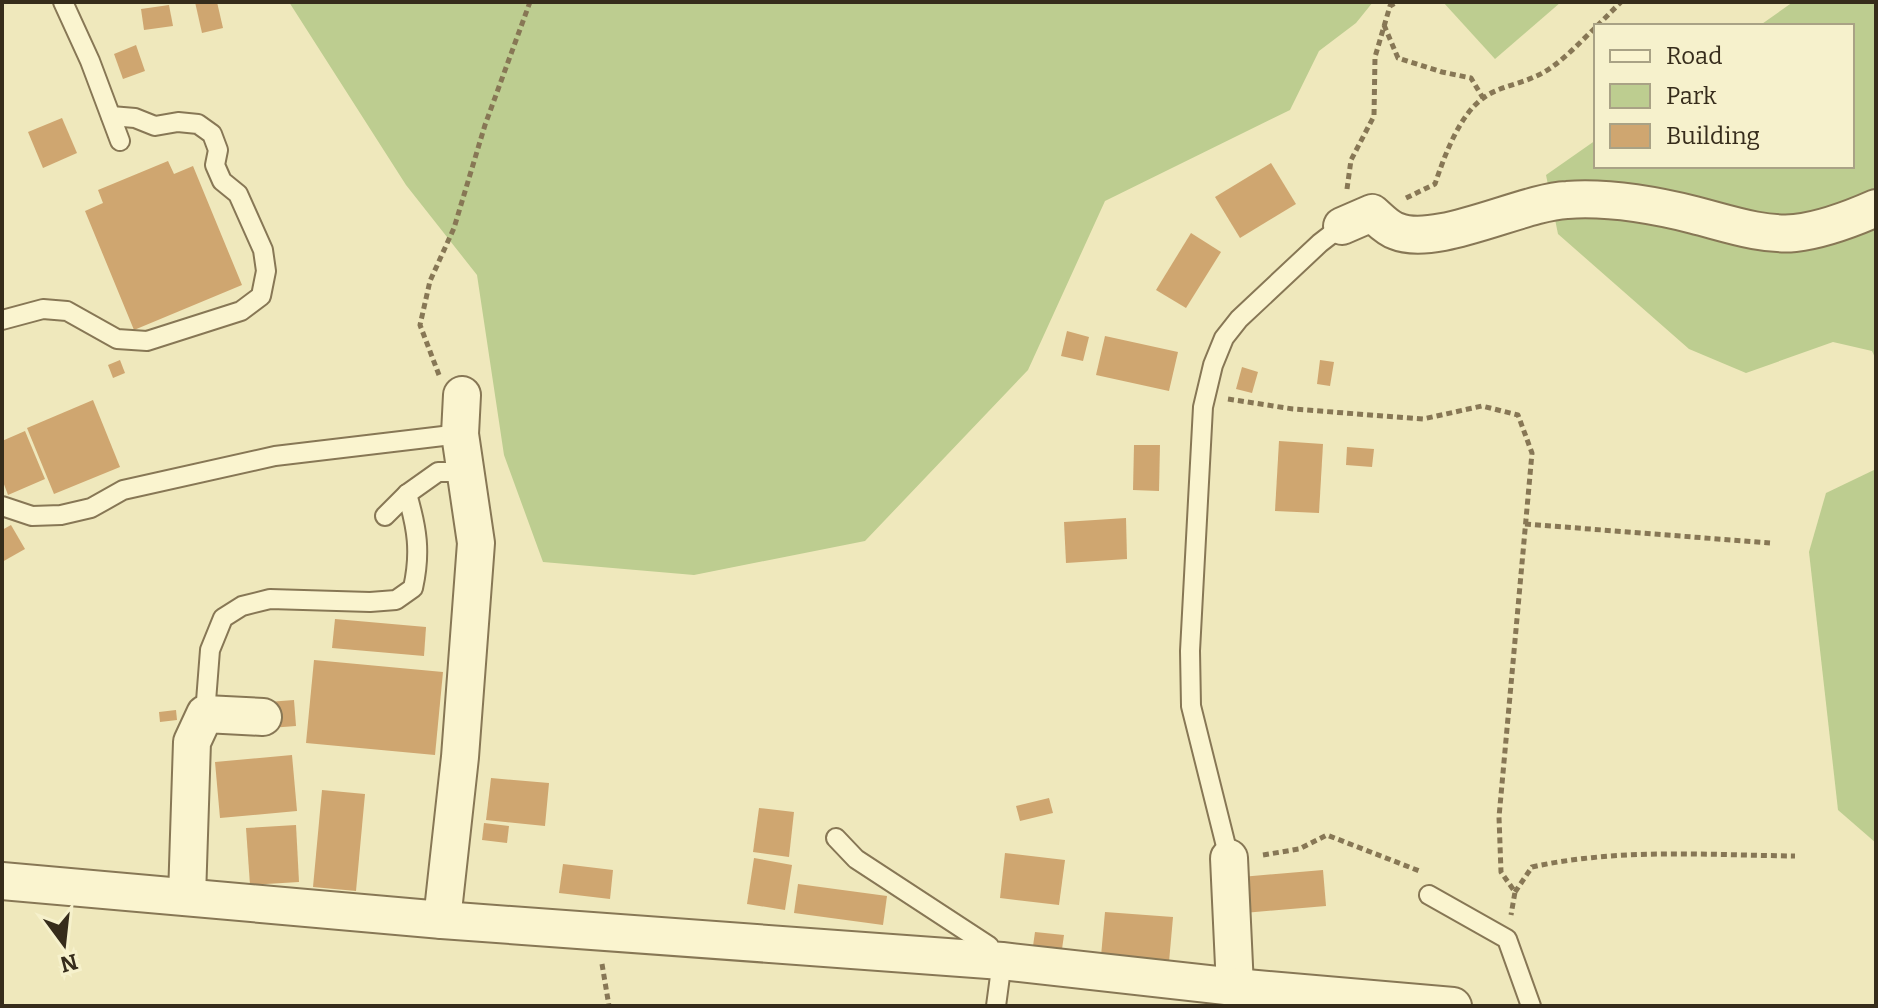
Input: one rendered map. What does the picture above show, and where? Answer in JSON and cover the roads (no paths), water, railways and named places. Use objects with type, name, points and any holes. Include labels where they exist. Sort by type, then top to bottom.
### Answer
[{"type":"street","points":[[1357,219],[1415,235],[1438,232],[1566,199],[1620,202],[1687,213],[1755,230],[1793,233],[1824,227],[1876,208]]},
{"type":"street","points":[[442,920],[460,757],[476,543],[460,434],[462,395]]},
{"type":"street","points":[[187,897],[192,742],[205,714],[263,717]]},
{"type":"street","points":[[1229,858],[1235,987]]},
{"type":"street","points":[[2,881],[442,920],[998,960],[1235,987],[1453,1006]]},
{"type":"lane","points":[[63,2],[90,61],[120,141]]},
{"type":"lane","points":[[2,320],[43,309],[67,311],[117,339],[147,341],[241,311],[261,296],[266,271],[263,250],[238,194],[222,181],[215,165],[218,150],[212,134],[198,124],[178,122],[155,126],[135,118],[111,116]]},
{"type":"lane","points":[[1229,858],[1191,706],[1190,651],[1205,396],[1224,338],[1239,319],[1320,243],[1357,219]]},
{"type":"lane","points":[[2,506],[32,516],[61,515],[91,508],[123,490],[275,456],[460,434]]},
{"type":"lane","points":[[385,516],[407,494],[438,472],[464,472]]},
{"type":"lane","points":[[205,714],[210,650],[223,618],[242,606],[270,599],[396,600],[413,588],[418,565],[417,530],[407,494]]},
{"type":"lane","points":[[836,838],[856,859],[989,946],[998,960],[996,1006]]},
{"type":"lane","points":[[1429,895],[1507,939],[1531,1006]]}]
